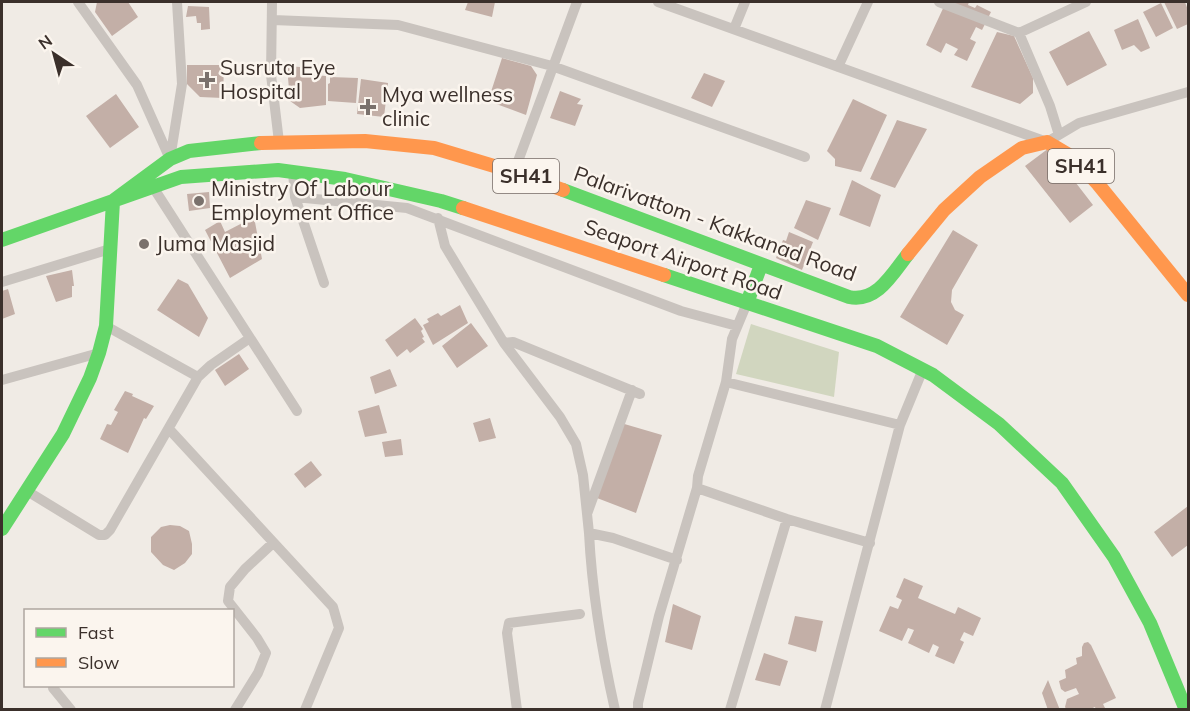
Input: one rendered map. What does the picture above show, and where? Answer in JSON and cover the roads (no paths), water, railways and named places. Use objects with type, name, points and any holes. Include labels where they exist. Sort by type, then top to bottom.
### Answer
[{"type":"main road","name":"Palarivattom - Kakkanad Road","points":[[113,201],[170,159],[189,151],[247,143],[279,142],[365,141],[434,148],[514,172],[761,265],[859,299],[869,296],[887,282],[925,232],[980,177],[1022,148],[1053,138]]},
{"type":"main road","name":"SH41","points":[[1053,138],[1098,184],[1188,295]]},
{"type":"main road","name":"Seaport Airport Road","points":[[2,240],[181,177],[278,170],[345,179],[441,201],[877,346],[923,369],[999,424],[1062,483],[1114,557],[1150,623],[1185,710]]},
{"type":"main road","points":[[2,529],[63,434],[90,378],[99,353],[106,326],[113,201]]},
{"type":"main road","points":[[747,303],[761,265]]},
{"type":"street","points":[[170,159],[182,84],[177,2]]},
{"type":"street","points":[[272,2],[271,75],[279,142]]},
{"type":"street","points":[[514,172],[577,2]]},
{"type":"street","points":[[658,2],[838,67],[1053,138],[1079,123],[1188,92]]},
{"type":"street","points":[[734,29],[745,2]]},
{"type":"street","points":[[838,67],[868,2]]},
{"type":"street","points":[[939,2],[960,5],[1019,33],[1050,106],[1053,138]]},
{"type":"street","points":[[1019,33],[1086,2]]},
{"type":"street","points":[[83,3],[137,85],[170,159]]},
{"type":"street","points":[[273,20],[398,25],[552,66],[805,157]]},
{"type":"street","points":[[293,172],[295,197],[324,283]]},
{"type":"street","points":[[153,187],[297,411]]},
{"type":"street","points":[[295,197],[407,208],[681,311],[737,326]]},
{"type":"street","points":[[438,218],[445,246],[504,343],[560,417],[576,444],[583,475],[593,584],[615,710]]},
{"type":"street","points":[[2,282],[110,249]]},
{"type":"street","points":[[638,710],[659,616],[726,382],[732,339],[747,303]]},
{"type":"street","points":[[106,326],[198,377]]},
{"type":"street","points":[[27,491],[99,534],[105,535],[198,377],[211,365],[250,338]]},
{"type":"street","points":[[504,343],[513,342],[636,392],[586,517]]},
{"type":"street","points":[[2,380],[99,353]]},
{"type":"street","points":[[825,710],[900,425],[923,369]]},
{"type":"street","points":[[726,382],[900,425]]},
{"type":"street","points":[[169,429],[333,607],[339,628],[305,710]]},
{"type":"street","points":[[697,488],[787,519],[870,543]]},
{"type":"street","points":[[730,710],[787,519]]},
{"type":"street","points":[[588,533],[613,538],[676,560]]},
{"type":"street","points":[[235,710],[258,673],[266,653],[228,601],[230,587],[245,569],[273,543]]},
{"type":"street","points":[[517,710],[507,633],[509,623],[580,614]]},
{"type":"street","points":[[53,688],[71,710]]},
{"type":"place","name":"Susruta Eye Hospital","points":[[207,80]]},
{"type":"place","name":"Mya wellness clinic","points":[[368,107]]},
{"type":"place","name":"Ministry Of Labour Employment Office","points":[[199,201]]},
{"type":"place","name":"Juma Masjid","points":[[144,244]]}]
